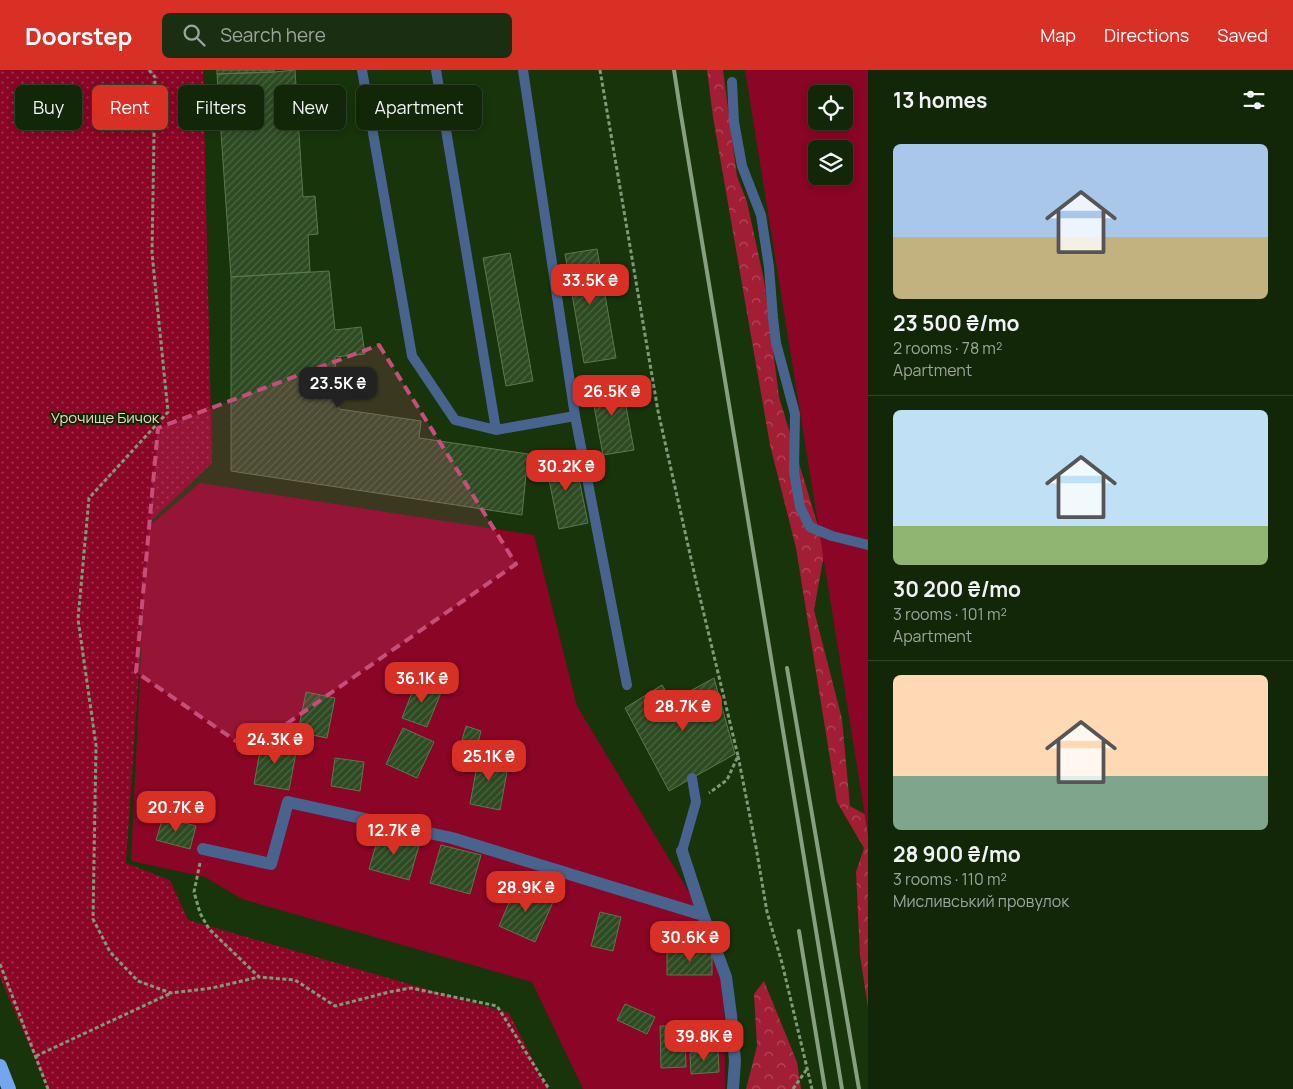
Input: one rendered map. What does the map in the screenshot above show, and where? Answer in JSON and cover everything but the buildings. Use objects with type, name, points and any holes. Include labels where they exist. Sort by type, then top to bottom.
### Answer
[{"type":"highway","points":[[0,1066],[10,1089]]},
{"type":"street","points":[[203,849],[271,864],[288,802],[452,838],[703,915]]},
{"type":"street","points":[[682,852],[726,978],[735,1062],[733,1089]]},
{"type":"lane","points":[[362,70],[412,356],[455,420],[496,430],[575,416]]},
{"type":"lane","points":[[436,70],[496,430]]},
{"type":"lane","points":[[523,70],[575,416],[627,685]]},
{"type":"lane","points":[[732,82],[734,122],[742,166],[761,215],[769,267],[776,343],[795,414],[794,472],[800,507],[810,527],[832,536],[868,545]]},
{"type":"lane","points":[[682,852],[696,802],[692,778]]},
{"type":"path","points":[[149,70],[155,77],[152,253],[168,412],[89,498],[78,619],[96,745],[93,919],[110,952],[138,981],[171,993]]},
{"type":"path","points":[[600,70],[658,411],[738,756],[768,912],[812,1089]]},
{"type":"path","points":[[715,789],[727,780],[738,756]]},
{"type":"path","points":[[203,849],[194,892],[200,913],[209,929],[259,977]]},
{"type":"path","points":[[0,964],[48,1089]]},
{"type":"path","points":[[36,1056],[171,993],[212,988],[259,977],[295,980],[335,1006],[411,988],[497,1006],[549,1089]]},
{"type":"path","points":[[793,1089],[808,1069]]},
{"type":"highlighted area","points":[[379,345],[516,564],[249,750],[136,672],[158,428]]},
{"type":"green space","name":"Урочище Бичок","points":[[0,70],[203,70],[203,85],[178,85],[178,130],[204,130],[212,463],[149,523],[126,863],[170,880],[188,920],[509,1013],[548,1089],[48,1089],[0,977]]},
{"type":"green space","points":[[707,70],[723,70],[737,176],[747,202],[764,280],[779,397],[825,549],[814,610],[842,719],[850,806],[868,816],[868,1008],[860,955],[856,872],[864,848],[837,802],[796,548],[770,445],[713,117]]},
{"type":"green space","points":[[745,70],[868,70],[868,835]]},
{"type":"green space","points":[[200,483],[534,535],[577,706],[724,950],[725,1089],[583,1089],[532,982],[242,899],[205,877],[131,861],[147,528]]},
{"type":"green space","points":[[764,981],[797,1062],[801,1089],[746,1089],[757,1046],[754,994]]},
{"type":"railway","points":[[674,70],[842,1089]]},
{"type":"railway","points":[[787,668],[859,1089]]},
{"type":"railway","points":[[799,931],[825,1089]]}]
